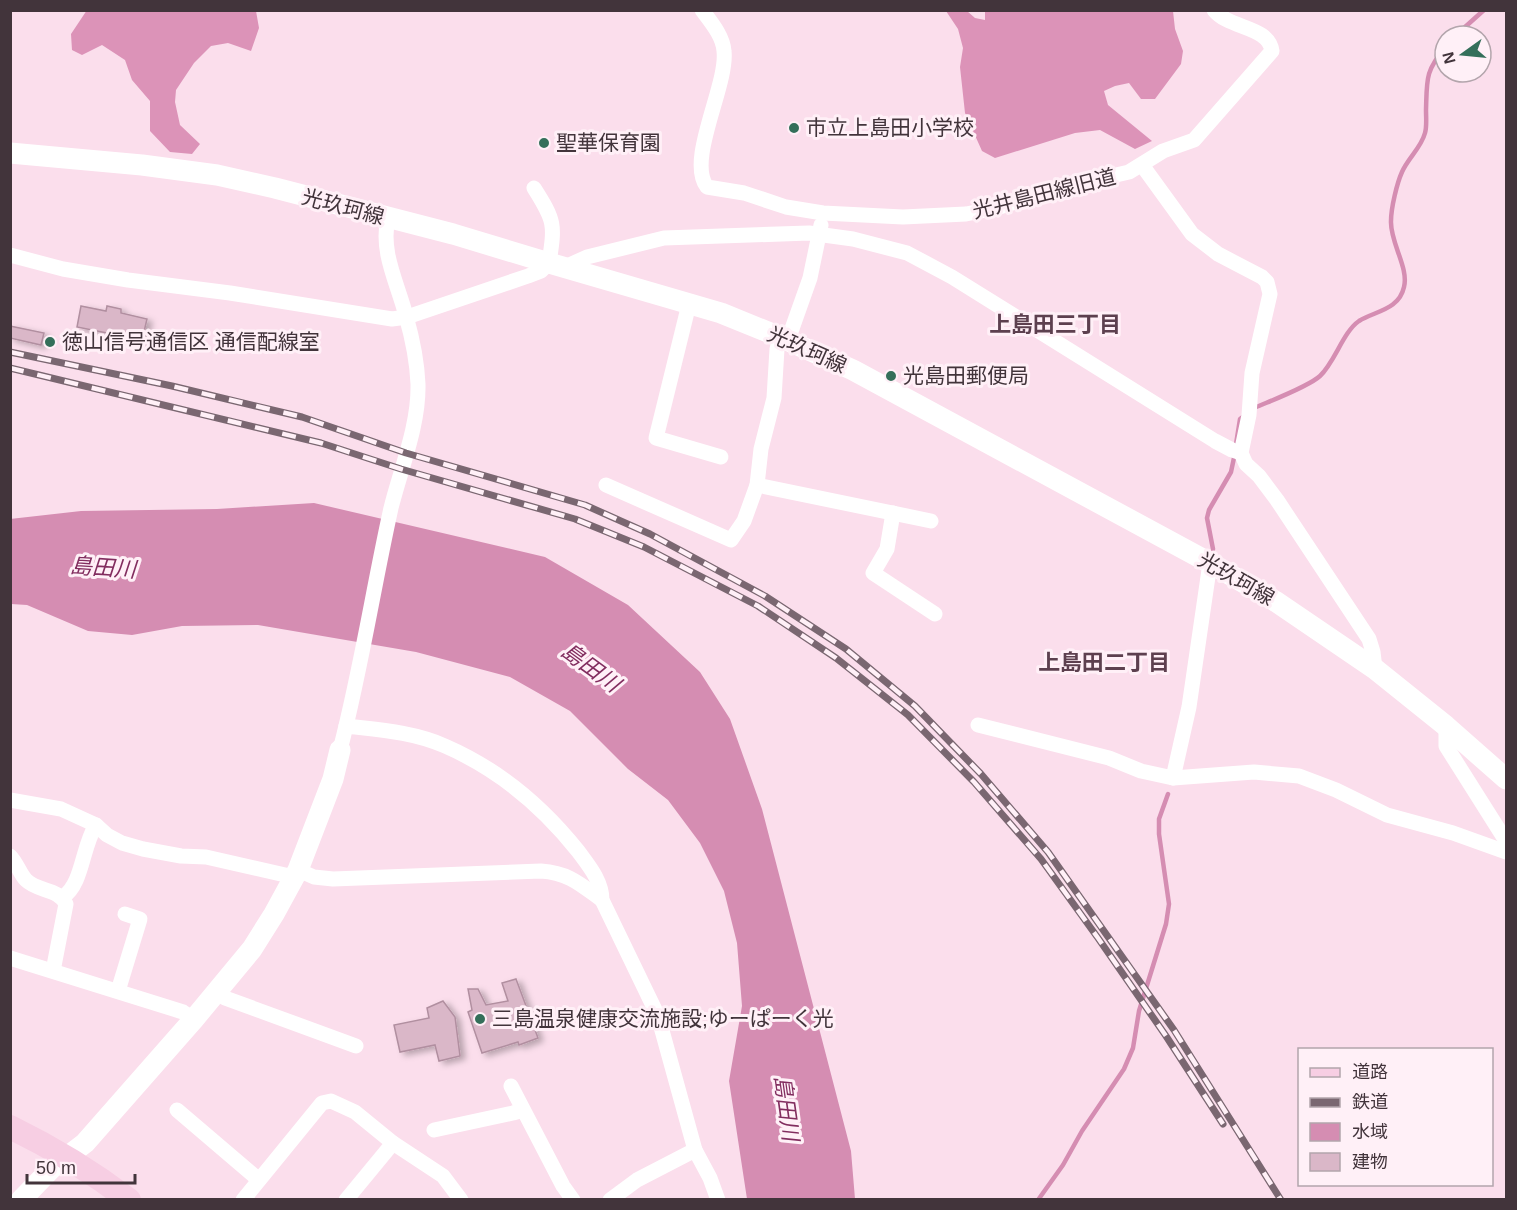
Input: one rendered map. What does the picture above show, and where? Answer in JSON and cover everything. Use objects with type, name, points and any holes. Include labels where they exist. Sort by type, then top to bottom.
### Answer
[{"type":"main road","name":"光玖珂線","points":[[10,153],[142,165],[218,175],[275,188],[453,234],[722,313],[784,338],[853,370],[1210,563],[1275,601],[1375,669],[1446,726],[1506,779]]},
{"type":"main road","points":[[21,1200],[51,1169],[85,1143],[252,949],[296,874],[330,788],[340,750]]},
{"type":"main road","points":[[10,1127],[67,1156],[129,1200]]},
{"type":"street","name":"光井島田線旧道","points":[[702,10],[715,27],[725,53],[718,94],[703,145],[702,181],[707,187],[744,193],[786,207],[823,213],[877,217],[966,214],[996,208],[1060,188],[1119,175],[1142,165],[1163,151],[1194,140],[1272,51],[1271,42],[1264,35],[1226,21],[1214,10]]},
{"type":"street","points":[[1142,165],[1192,234],[1218,254],[1262,277],[1270,289],[1252,373],[1249,415],[1237,452]]},
{"type":"street","points":[[534,188],[551,215],[557,265]]},
{"type":"street","points":[[606,485],[731,540],[744,521],[757,485],[761,449],[774,398],[777,349],[810,278],[823,213]]},
{"type":"street","points":[[340,750],[417,402],[418,384],[407,317],[386,247],[385,232],[388,219]]},
{"type":"street","points":[[10,255],[63,268],[129,280],[230,293],[392,319],[407,317],[587,256],[664,238],[820,234],[853,239],[907,253],[952,278],[1237,452],[1278,501],[1369,639],[1375,669]]},
{"type":"street","points":[[689,304],[656,438],[721,457]]},
{"type":"street","points":[[757,485],[931,521]]},
{"type":"street","points":[[893,513],[887,549],[873,573],[935,614]]},
{"type":"street","points":[[1173,778],[1189,706],[1210,563]]},
{"type":"street","points":[[348,719],[404,732],[445,746],[506,780],[540,808],[588,864],[602,888],[602,900],[658,1016],[695,1150],[710,1178],[718,1200]]},
{"type":"street","points":[[978,725],[1109,758],[1141,771],[1173,778],[1254,772],[1299,776],[1336,790],[1387,815],[1453,833],[1506,852]]},
{"type":"street","points":[[1446,726],[1446,746],[1506,841]]},
{"type":"street","points":[[10,800],[61,809],[96,825],[107,835],[122,843],[181,856],[206,857],[333,879],[550,871],[559,872],[578,882],[602,900]]},
{"type":"street","points":[[63,897],[70,893],[75,885],[86,844],[96,825]]},
{"type":"street","points":[[10,856],[25,880],[63,897],[66,904],[53,971]]},
{"type":"street","points":[[118,991],[140,919],[125,914]]},
{"type":"street","points":[[10,958],[183,1012],[194,1019]]},
{"type":"street","points":[[217,992],[225,998],[356,1046]]},
{"type":"street","points":[[511,1086],[563,1186],[573,1200]]},
{"type":"street","points":[[243,1200],[322,1103],[331,1101],[355,1112],[393,1143],[443,1176],[454,1197]]},
{"type":"street","points":[[177,1110],[259,1180]]},
{"type":"street","points":[[434,1130],[523,1110]]},
{"type":"street","points":[[346,1200],[393,1143]]},
{"type":"street","points":[[610,1200],[637,1180],[695,1150]]},
{"type":"shaded area","points":[[87,10],[256,11],[259,28],[251,51],[228,43],[211,46],[194,63],[176,90],[175,102],[180,125],[200,144],[192,154],[170,152],[150,131],[150,101],[132,80],[125,60],[102,45],[82,55],[72,50],[71,34]]},
{"type":"shaded area","points":[[985,10],[1173,11],[1175,29],[1183,51],[1181,64],[1155,99],[1141,99],[1129,83],[1104,91],[1108,105],[1152,141],[1135,149],[1100,130],[1075,133],[995,158],[982,151],[965,113],[960,67],[963,48],[958,29],[946,11],[967,11],[975,18],[985,20]]},
{"type":"water","name":"島田川","points":[[314,503],[545,557],[628,605],[700,672],[730,719],[762,809],[851,1151],[855,1199],[747,1199],[729,1081],[742,1006],[737,943],[724,891],[700,843],[668,800],[628,769],[570,711],[510,677],[416,652],[258,625],[182,626],[132,635],[88,631],[27,605],[11,604],[10,519],[81,511],[217,509]]},
{"type":"building","points":[[81,306],[106,311],[107,306],[121,309],[121,313],[147,319],[142,340],[77,327]]},
{"type":"building","points":[[10,326],[44,333],[41,345],[10,338]]},
{"type":"building","points":[[516,979],[538,1038],[519,1045],[518,1042],[482,1053],[468,1012],[472,1010],[468,989],[478,989],[486,1005],[508,1001],[502,983]]},
{"type":"building","points":[[443,1001],[455,1017],[460,1056],[439,1061],[435,1045],[400,1052],[394,1025],[429,1018],[427,1008]]},
{"type":"waterway","points":[[1468,24],[1484,10]]},
{"type":"waterway","points":[[1254,408],[1298,389],[1320,376],[1353,326],[1386,309],[1401,295],[1405,280],[1404,272],[1393,238],[1391,216],[1402,172],[1425,133],[1428,76],[1433,65]]},
{"type":"waterway","points":[[1236,444],[1240,419],[1244,416]]},
{"type":"waterway","points":[[1213,549],[1207,518],[1209,510],[1231,472],[1235,453]]},
{"type":"waterway","points":[[1038,1200],[1124,1069],[1133,1048],[1139,1011],[1166,924],[1169,904],[1159,834],[1159,819],[1168,794]]},
{"type":"railway","points":[[10,352],[172,386],[302,417],[406,453],[585,505],[650,534],[765,596],[846,649],[915,706],[981,774],[1048,852],[1174,1030],[1281,1200]]},
{"type":"railway","points":[[10,368],[321,443],[401,469],[575,519],[644,547],[758,606],[836,658],[908,715],[974,782],[1041,859],[1166,1036],[1223,1124]]},
{"type":"place","name":"市立上島田小学校","points":[[794,128]]},
{"type":"place","name":"聖華保育園","points":[[544,143]]},
{"type":"place","name":"徳山信号通信区 通信配線室","points":[[50,342]]},
{"type":"place","name":"光島田郵便局","points":[[891,376]]},
{"type":"place","name":"三島温泉健康交流施設;ゆーぱーく光","points":[[480,1019]]},
{"type":"district","name":"上島田三丁目","points":[[1055,324]]},
{"type":"district","name":"上島田二丁目","points":[[1104,662]]}]
